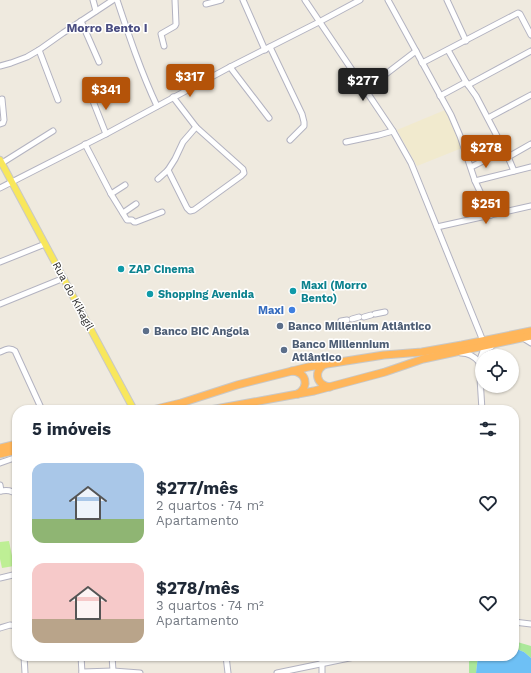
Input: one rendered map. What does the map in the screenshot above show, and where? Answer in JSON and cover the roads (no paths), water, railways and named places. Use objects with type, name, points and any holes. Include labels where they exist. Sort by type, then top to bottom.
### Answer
[{"type":"highway","points":[[172,405],[237,385],[308,366],[384,355],[422,352],[531,331]]},
{"type":"highway","points":[[239,405],[296,395],[391,370],[423,359],[531,336]]},
{"type":"highway","points":[[328,363],[324,364],[319,369],[318,377],[319,381],[324,385],[329,387],[333,386]]},
{"type":"highway","points":[[291,371],[298,372],[302,375],[304,380],[304,389],[296,395]]},
{"type":"highway","points":[[0,448],[12,445]]},
{"type":"highway","points":[[0,454],[12,451]]},
{"type":"main road","name":"Rua do Kikagil","points":[[1,162],[131,405]]},
{"type":"street","points":[[93,0],[96,11]]},
{"type":"street","points":[[0,66],[27,57],[39,50],[113,0]]},
{"type":"street","points":[[116,0],[148,88],[157,106]]},
{"type":"street","points":[[164,46],[161,34],[176,24],[175,0]]},
{"type":"street","points":[[206,4],[220,0]]},
{"type":"street","points":[[243,0],[264,50]]},
{"type":"street","points":[[305,0],[393,131],[411,162],[483,341]]},
{"type":"street","points":[[0,188],[106,134],[173,97],[360,0]]},
{"type":"street","points":[[388,0],[451,115],[460,136],[475,181],[491,215]]},
{"type":"street","points":[[447,0],[466,41]]},
{"type":"street","points":[[422,63],[518,13],[520,14],[531,35]]},
{"type":"street","points":[[81,21],[99,62]]},
{"type":"street","points":[[270,47],[302,114],[304,122],[304,127],[290,140]]},
{"type":"street","points":[[39,50],[58,100]]},
{"type":"street","points":[[365,90],[416,50]]},
{"type":"street","points":[[448,50],[467,84],[476,96],[514,171]]},
{"type":"street","points":[[440,96],[467,84],[531,51]]},
{"type":"street","points":[[230,67],[270,118]]},
{"type":"street","points":[[488,118],[531,95]]},
{"type":"street","points":[[91,96],[106,134]]},
{"type":"street","points":[[168,170],[187,208],[190,211],[194,210],[244,173],[243,169],[196,127],[173,97]]},
{"type":"street","points":[[0,124],[3,123],[4,120],[2,99]]},
{"type":"street","points":[[158,179],[168,170],[183,142],[196,127]]},
{"type":"street","points":[[1,162],[53,131]]},
{"type":"street","points":[[346,142],[393,131]]},
{"type":"street","points":[[85,144],[111,194],[127,220],[136,222],[162,212]]},
{"type":"street","points":[[508,158],[531,144]]},
{"type":"street","points":[[471,167],[493,156]]},
{"type":"street","points":[[475,181],[531,167]]},
{"type":"street","points":[[111,194],[125,185]]},
{"type":"street","points":[[123,213],[136,204]]},
{"type":"street","points":[[437,227],[531,206]]},
{"type":"street","points":[[0,262],[45,244]]},
{"type":"street","points":[[0,304],[64,278]]},
{"type":"street","points":[[341,321],[385,312]]},
{"type":"street","points":[[523,338],[531,343]]},
{"type":"street","points":[[486,349],[509,341]]},
{"type":"street","points":[[0,352],[11,348],[15,351],[40,405]]},
{"type":"street","points":[[446,354],[464,353],[469,354],[475,358]]},
{"type":"street","points":[[481,393],[482,405]]},
{"type":"street","points":[[0,463],[12,459]]},
{"type":"street","points":[[0,485],[1,491],[12,491]]},
{"type":"street","points":[[0,575],[6,577]]},
{"type":"street","points":[[0,578],[12,575]]},
{"type":"street","points":[[519,623],[531,624]]},
{"type":"street","points":[[0,628],[12,626]]},
{"type":"street","points":[[24,661],[25,673]]},
{"type":"street","points":[[81,661],[82,673],[113,671],[140,673]]},
{"type":"street","points":[[112,661],[113,671]]},
{"type":"street","points":[[227,661],[228,673]]},
{"type":"street","points":[[277,673],[332,661]]},
{"type":"street","points":[[322,663],[322,673]]},
{"type":"water","points":[[519,650],[531,658],[531,673],[476,673],[477,661],[519,661]]},
{"type":"place","name":"ZAP Cinema","points":[[121,269]]},
{"type":"place","name":"Maxi (Morro Bento)","points":[[293,291]]},
{"type":"place","name":"Shopping Avenida","points":[[150,294]]},
{"type":"place","name":"Maxi","points":[[292,310]]},
{"type":"place","name":"Banco Millenium Atlântico","points":[[280,326]]},
{"type":"place","name":"Banco BIC Angola","points":[[146,331]]},
{"type":"place","name":"Banco Millennium Atlântico","points":[[284,350]]},
{"type":"district","name":"Morro Bento I","points":[[107,28]]}]
